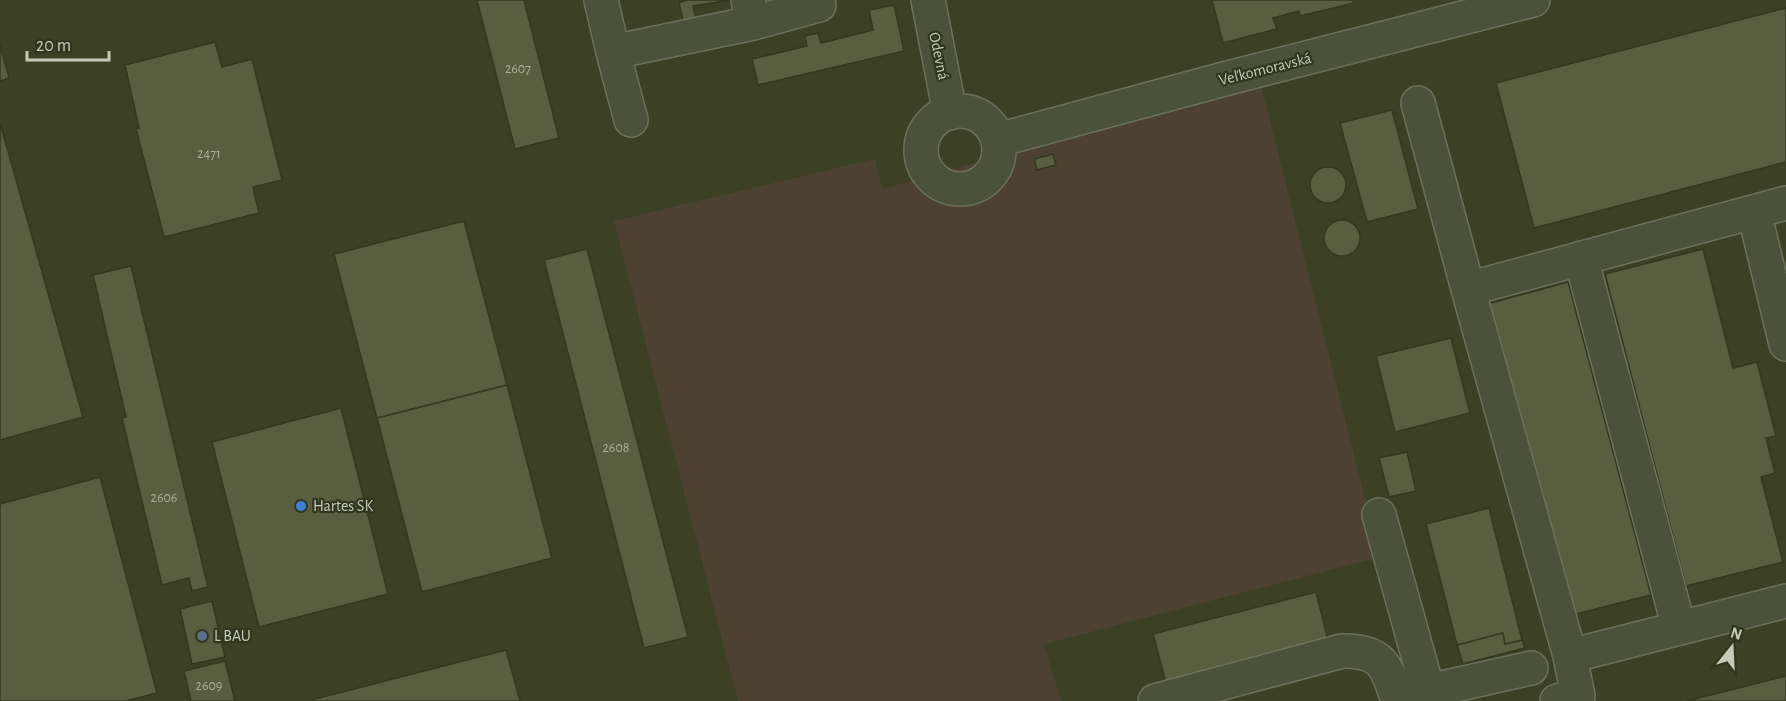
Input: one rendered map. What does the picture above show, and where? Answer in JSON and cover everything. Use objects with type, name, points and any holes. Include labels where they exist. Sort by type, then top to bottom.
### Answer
[{"type":"street","points":[[601,0],[631,120]]},
{"type":"street","name":"Odevná","points":[[928,0],[950,112]]},
{"type":"street","name":"Veľkomoravská","points":[[998,140],[1533,0]]},
{"type":"street","points":[[613,52],[751,12],[827,2]]},
{"type":"street","points":[[1418,103],[1570,656],[1572,699]]},
{"type":"street","points":[[962,111],[985,120],[993,129],[998,140],[997,164],[991,175],[970,188],[958,189],[935,180],[927,171],[922,160],[921,148],[930,125],[939,117],[950,112],[962,111]]},
{"type":"street","points":[[1468,289],[1786,203]]},
{"type":"street","points":[[1754,212],[1786,344]]},
{"type":"street","points":[[1581,258],[1679,628]]},
{"type":"street","points":[[1379,515],[1418,697]]},
{"type":"street","points":[[1570,656],[1786,601]]},
{"type":"street","points":[[1155,701],[1342,651],[1367,654],[1380,661],[1418,697]]},
{"type":"street","points":[[1418,697],[1531,668]]},
{"type":"shaded area","points":[[1260,82],[1380,557],[1044,644],[1061,701],[738,701],[614,221],[875,159],[882,189]]},
{"type":"building","points":[[477,0],[524,0],[559,138],[515,149]]},
{"type":"building","points":[[687,0],[730,0],[693,6],[697,23],[684,25],[679,3]]},
{"type":"building","points":[[1212,0],[1353,0],[1354,3],[1300,16],[1299,11],[1273,18],[1277,29],[1223,43]]},
{"type":"building","points":[[894,5],[904,51],[758,85],[752,59],[807,46],[805,36],[818,33],[821,43],[873,30],[869,10]]},
{"type":"building","points":[[1786,8],[1786,162],[1534,228],[1496,83]]},
{"type":"building","points":[[215,42],[222,67],[252,59],[282,180],[253,187],[259,213],[164,237],[136,129],[139,128],[125,65]]},
{"type":"building","points":[[0,45],[9,78],[0,81]]},
{"type":"building","points":[[1392,110],[1418,209],[1367,222],[1340,123]]},
{"type":"building","points":[[0,123],[83,417],[0,440]]},
{"type":"building","points":[[1053,154],[1056,165],[1037,170],[1034,159]]},
{"type":"building","points":[[1328,167],[1341,172],[1346,185],[1341,198],[1328,203],[1315,198],[1310,185],[1315,172]]},
{"type":"building","points":[[1342,220],[1354,226],[1360,238],[1354,250],[1342,256],[1330,250],[1324,238],[1330,226]]},
{"type":"building","points":[[464,221],[507,385],[377,418],[334,254]]},
{"type":"building","points":[[587,249],[688,637],[644,648],[544,260]]},
{"type":"building","points":[[1703,249],[1733,368],[1757,362],[1776,436],[1766,438],[1775,473],[1761,477],[1783,562],[1686,586],[1605,274]]},
{"type":"building","points":[[131,266],[208,587],[192,591],[189,578],[162,585],[122,418],[126,417],[93,275]]},
{"type":"building","points":[[1568,282],[1651,595],[1572,615],[1487,304]]},
{"type":"building","points":[[1451,338],[1470,413],[1395,432],[1376,356]]},
{"type":"building","points":[[507,385],[552,558],[422,592],[377,418]]},
{"type":"building","points":[[341,408],[388,594],[259,627],[212,442]]},
{"type":"building","points":[[1407,452],[1416,491],[1389,497],[1379,458]]},
{"type":"building","points":[[100,477],[157,693],[126,701],[0,701],[0,504]]},
{"type":"building","points":[[1489,508],[1522,640],[1505,644],[1503,633],[1457,645],[1426,524]]},
{"type":"building","points":[[1316,592],[1328,640],[1166,683],[1153,634]]},
{"type":"building","points":[[212,601],[225,657],[192,664],[180,609]]},
{"type":"building","points":[[1503,633],[1505,644],[1522,640],[1525,648],[1463,664],[1457,645]]},
{"type":"building","points":[[506,650],[520,701],[311,701],[311,700]]},
{"type":"building","points":[[225,661],[235,701],[191,701],[184,671]]},
{"type":"building","points":[[1786,676],[1786,701],[1687,701]]},
{"type":"place","name":"Hartes SK","points":[[301,506]]},
{"type":"place","name":"L BAU","points":[[202,636]]}]
